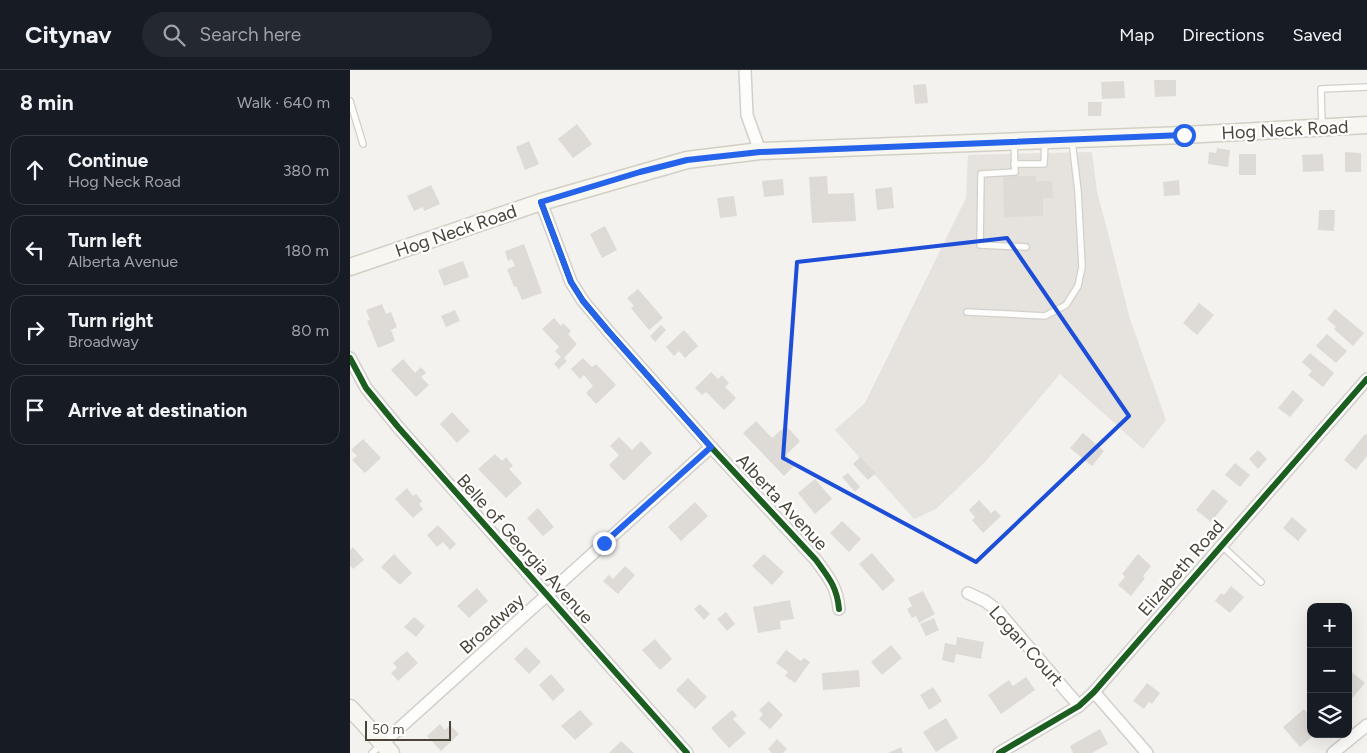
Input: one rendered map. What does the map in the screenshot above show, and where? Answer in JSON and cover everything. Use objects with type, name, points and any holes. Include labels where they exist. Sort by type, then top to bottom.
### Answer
[{"type":"main road","name":"Hog Neck Road","points":[[350,267],[541,202],[687,160],[760,152],[1184,135],[1367,125]]},
{"type":"main road","points":[[350,708],[382,750]]},
{"type":"street","points":[[745,70],[747,115],[760,152]]},
{"type":"street","name":"Alberta Avenue","points":[[541,202],[571,282],[583,301],[615,340],[711,447],[816,560],[830,578],[838,594],[839,609]]},
{"type":"street","name":"Belle of Georgia Avenue","points":[[350,358],[366,388],[385,412],[686,753]]},
{"type":"street","name":"Elizabeth Road","points":[[999,753],[1079,706],[1094,692],[1367,379]]},
{"type":"street","name":"Broadway","points":[[382,750],[546,595],[711,447]]},
{"type":"street","name":"Logan Court","points":[[968,593],[977,596],[997,610],[1079,706]]},
{"type":"street","points":[[1094,692],[1147,753]]},
{"type":"street","points":[[1333,753],[1367,725]]},
{"type":"lane","points":[[1322,127],[1321,89],[1367,87]]},
{"type":"lane","points":[[350,101],[363,144]]},
{"type":"lane","points":[[967,312],[1045,316],[1066,305],[1078,286],[1082,267],[1081,229],[1072,139]]},
{"type":"lane","points":[[1014,164],[1044,164],[1045,140]]},
{"type":"lane","points":[[1014,141],[1014,172],[981,174],[980,245],[1026,248]]},
{"type":"lane","points":[[1221,545],[1260,582]]},
{"type":"highlighted area","points":[[1007,238],[1129,416],[976,562],[783,458],[797,262]]},
{"type":"shaded area","points":[[1092,152],[1097,191],[1130,319],[1166,420],[1143,449],[1060,374],[986,461],[936,509],[914,519],[835,430],[865,403],[966,198],[968,155]]},
{"type":"building","points":[[1154,80],[1176,80],[1176,96],[1155,97]]},
{"type":"building","points":[[1124,81],[1125,98],[1102,99],[1101,82]]},
{"type":"building","points":[[926,84],[928,103],[915,104],[913,85]]},
{"type":"building","points":[[1088,102],[1102,102],[1101,116],[1088,116]]},
{"type":"building","points":[[577,124],[592,144],[573,158],[558,139]]},
{"type":"building","points":[[529,141],[539,164],[525,170],[516,147]]},
{"type":"building","points":[[1217,148],[1230,150],[1228,167],[1208,164],[1209,152],[1216,153]]},
{"type":"building","points":[[1345,152],[1361,153],[1361,172],[1345,172]]},
{"type":"building","points":[[1239,154],[1256,154],[1256,175],[1239,175]]},
{"type":"building","points":[[1323,154],[1324,171],[1303,172],[1302,155]]},
{"type":"building","points":[[827,176],[828,194],[854,193],[856,221],[812,223],[809,177]]},
{"type":"building","points":[[1003,176],[1036,176],[1036,181],[1052,181],[1053,198],[1043,198],[1043,216],[1004,217]]},
{"type":"building","points":[[783,179],[784,195],[764,197],[762,181]]},
{"type":"building","points":[[1179,180],[1180,195],[1164,196],[1163,182]]},
{"type":"building","points":[[431,185],[440,204],[424,211],[423,207],[414,211],[407,196]]},
{"type":"building","points":[[892,187],[894,208],[877,210],[875,189]]},
{"type":"building","points":[[734,196],[737,216],[720,218],[717,198]]},
{"type":"building","points":[[1319,210],[1335,210],[1334,231],[1318,230]]},
{"type":"building","points":[[605,226],[617,250],[602,258],[590,234]]},
{"type":"building","points":[[524,244],[542,293],[522,300],[516,286],[514,287],[507,269],[515,266],[512,259],[508,261],[505,251]]},
{"type":"building","points":[[463,261],[469,277],[444,286],[438,270]]},
{"type":"building","points":[[638,289],[663,318],[649,330],[631,308],[634,306],[627,298]]},
{"type":"building","points":[[1199,303],[1214,315],[1197,335],[1183,323]]},
{"type":"building","points":[[382,304],[386,314],[391,312],[397,327],[391,330],[395,341],[378,348],[367,321],[370,320],[366,310]]},
{"type":"building","points":[[1335,309],[1364,333],[1353,346],[1334,329],[1336,327],[1327,319]]},
{"type":"building","points":[[455,310],[460,321],[446,327],[441,316]]},
{"type":"building","points":[[554,318],[561,326],[563,323],[571,331],[568,334],[577,344],[564,358],[567,361],[559,369],[554,364],[561,357],[555,351],[559,347],[542,329]]},
{"type":"building","points":[[661,325],[666,330],[655,342],[650,336]]},
{"type":"building","points":[[684,330],[698,346],[685,358],[679,351],[674,356],[666,347]]},
{"type":"building","points":[[1327,334],[1347,351],[1336,363],[1316,346]]},
{"type":"building","points":[[1310,353],[1334,373],[1323,387],[1308,375],[1312,371],[1302,362]]},
{"type":"building","points":[[583,358],[592,367],[596,364],[616,385],[596,404],[586,393],[593,386],[584,375],[580,379],[571,369]]},
{"type":"building","points":[[403,359],[415,373],[421,367],[426,373],[421,377],[429,385],[416,397],[391,370]]},
{"type":"building","points":[[711,372],[718,379],[722,375],[729,383],[725,387],[736,398],[724,410],[706,392],[702,395],[695,388]]},
{"type":"building","points":[[1293,390],[1304,400],[1290,417],[1278,408]]},
{"type":"building","points":[[452,412],[470,431],[457,443],[440,424]]},
{"type":"building","points":[[756,421],[772,438],[787,427],[800,441],[786,455],[795,465],[784,476],[743,433]]},
{"type":"building","points":[[1083,433],[1104,451],[1092,466],[1070,448]]},
{"type":"building","points":[[1365,434],[1367,435],[1367,456],[1356,470],[1344,460]]},
{"type":"building","points":[[619,437],[632,450],[641,441],[652,453],[624,481],[609,465],[619,455],[610,446]]},
{"type":"building","points":[[363,439],[381,458],[365,473],[352,460],[357,456],[351,450]]},
{"type":"building","points":[[1258,450],[1267,459],[1258,469],[1249,459]]},
{"type":"building","points":[[495,454],[502,461],[506,457],[513,466],[509,469],[522,483],[506,498],[478,469]]},
{"type":"building","points":[[860,457],[876,473],[868,480],[853,464]]},
{"type":"building","points":[[1235,463],[1250,475],[1240,487],[1225,475]]},
{"type":"building","points":[[848,473],[860,487],[855,492],[842,477]]},
{"type":"building","points":[[815,479],[832,499],[815,514],[798,493]]},
{"type":"building","points":[[407,488],[413,496],[416,494],[422,501],[419,504],[423,509],[413,518],[395,499]]},
{"type":"building","points":[[1213,489],[1228,501],[1211,522],[1196,510]]},
{"type":"building","points":[[979,500],[991,513],[995,510],[1001,516],[983,533],[972,520],[975,517],[969,510]]},
{"type":"building","points":[[695,502],[708,516],[681,541],[668,527]]},
{"type":"building","points":[[538,508],[554,527],[543,536],[527,518]]},
{"type":"building","points":[[1292,517],[1307,530],[1298,541],[1283,528]]},
{"type":"building","points":[[842,521],[861,539],[849,552],[830,533]]},
{"type":"building","points":[[438,525],[456,544],[450,550],[443,542],[437,547],[427,535]]},
{"type":"building","points":[[353,547],[364,560],[353,569],[350,565],[350,550]]},
{"type":"building","points":[[872,553],[895,580],[883,591],[859,564]]},
{"type":"building","points":[[394,554],[412,573],[400,585],[381,567]]},
{"type":"building","points":[[764,554],[784,572],[772,585],[752,566]]},
{"type":"building","points":[[1138,554],[1151,566],[1143,576],[1145,578],[1131,596],[1118,585],[1125,577],[1122,574]]},
{"type":"building","points":[[625,566],[635,575],[618,594],[603,581],[609,575],[613,579]]},
{"type":"building","points":[[1231,586],[1244,597],[1230,613],[1215,601],[1221,593],[1224,595]]},
{"type":"building","points":[[477,588],[488,601],[469,618],[457,606]]},
{"type":"building","points":[[923,591],[935,614],[919,623],[916,616],[912,618],[907,609],[912,606],[908,598]]},
{"type":"building","points":[[790,600],[794,619],[780,621],[781,629],[758,633],[753,607]]},
{"type":"building","points":[[700,604],[710,614],[704,620],[694,609]]},
{"type":"building","points":[[726,612],[735,624],[727,631],[717,619]]},
{"type":"building","points":[[414,617],[425,626],[416,637],[404,627]]},
{"type":"building","points":[[934,618],[939,630],[926,636],[920,624]]},
{"type":"building","points":[[957,637],[984,642],[981,659],[956,654],[954,663],[942,660],[945,643],[956,645]]},
{"type":"building","points":[[655,639],[672,659],[660,670],[642,650]]},
{"type":"building","points":[[891,645],[902,658],[882,675],[871,662]]},
{"type":"building","points":[[526,647],[541,662],[529,674],[514,659]]},
{"type":"building","points":[[786,650],[801,661],[804,658],[810,662],[795,683],[785,676],[788,672],[776,663]]},
{"type":"building","points":[[407,651],[418,663],[398,681],[391,673],[397,668],[393,663]]},
{"type":"building","points":[[859,670],[860,687],[823,690],[822,673]]},
{"type":"building","points":[[1352,672],[1365,683],[1352,698]]},
{"type":"building","points":[[551,674],[565,690],[553,701],[539,685]]},
{"type":"building","points":[[1026,677],[1035,690],[1001,714],[988,695],[1009,680],[1013,686]]},
{"type":"building","points":[[688,678],[707,697],[695,709],[676,690]]},
{"type":"building","points":[[1147,683],[1160,693],[1152,704],[1149,702],[1144,709],[1133,701]]},
{"type":"building","points":[[933,687],[942,701],[929,710],[920,695]]},
{"type":"building","points":[[769,701],[783,715],[770,729],[759,719],[763,714],[759,710]]},
{"type":"building","points":[[1304,709],[1307,712],[1307,738],[1310,738],[1300,747],[1283,727]]},
{"type":"building","points":[[580,710],[593,724],[575,740],[561,726]]},
{"type":"building","points":[[732,710],[737,716],[733,719],[746,733],[729,748],[711,728]]},
{"type":"building","points":[[946,718],[958,738],[936,752],[923,732]]},
{"type":"building","points":[[440,724],[445,730],[450,725],[459,734],[441,751],[427,736]]},
{"type":"building","points":[[1100,729],[1108,744],[1092,753],[1073,753],[1070,746]]},
{"type":"building","points":[[777,739],[787,749],[783,753],[772,753],[768,749]]},
{"type":"building","points":[[621,741],[634,753],[609,753]]},
{"type":"building","points":[[901,747],[903,753],[888,753]]},
{"type":"cycle path","points":[[541,202],[571,282],[583,301],[711,447],[816,560],[834,589],[839,609]]},
{"type":"cycle path","points":[[350,358],[366,388],[398,427],[687,753]]},
{"type":"cycle path","points":[[999,753],[1079,706],[1094,692],[1367,379]]},
{"type":"route","points":[[604,543],[711,447],[583,301],[571,282],[541,202],[687,160],[760,152],[1184,135]]}]
